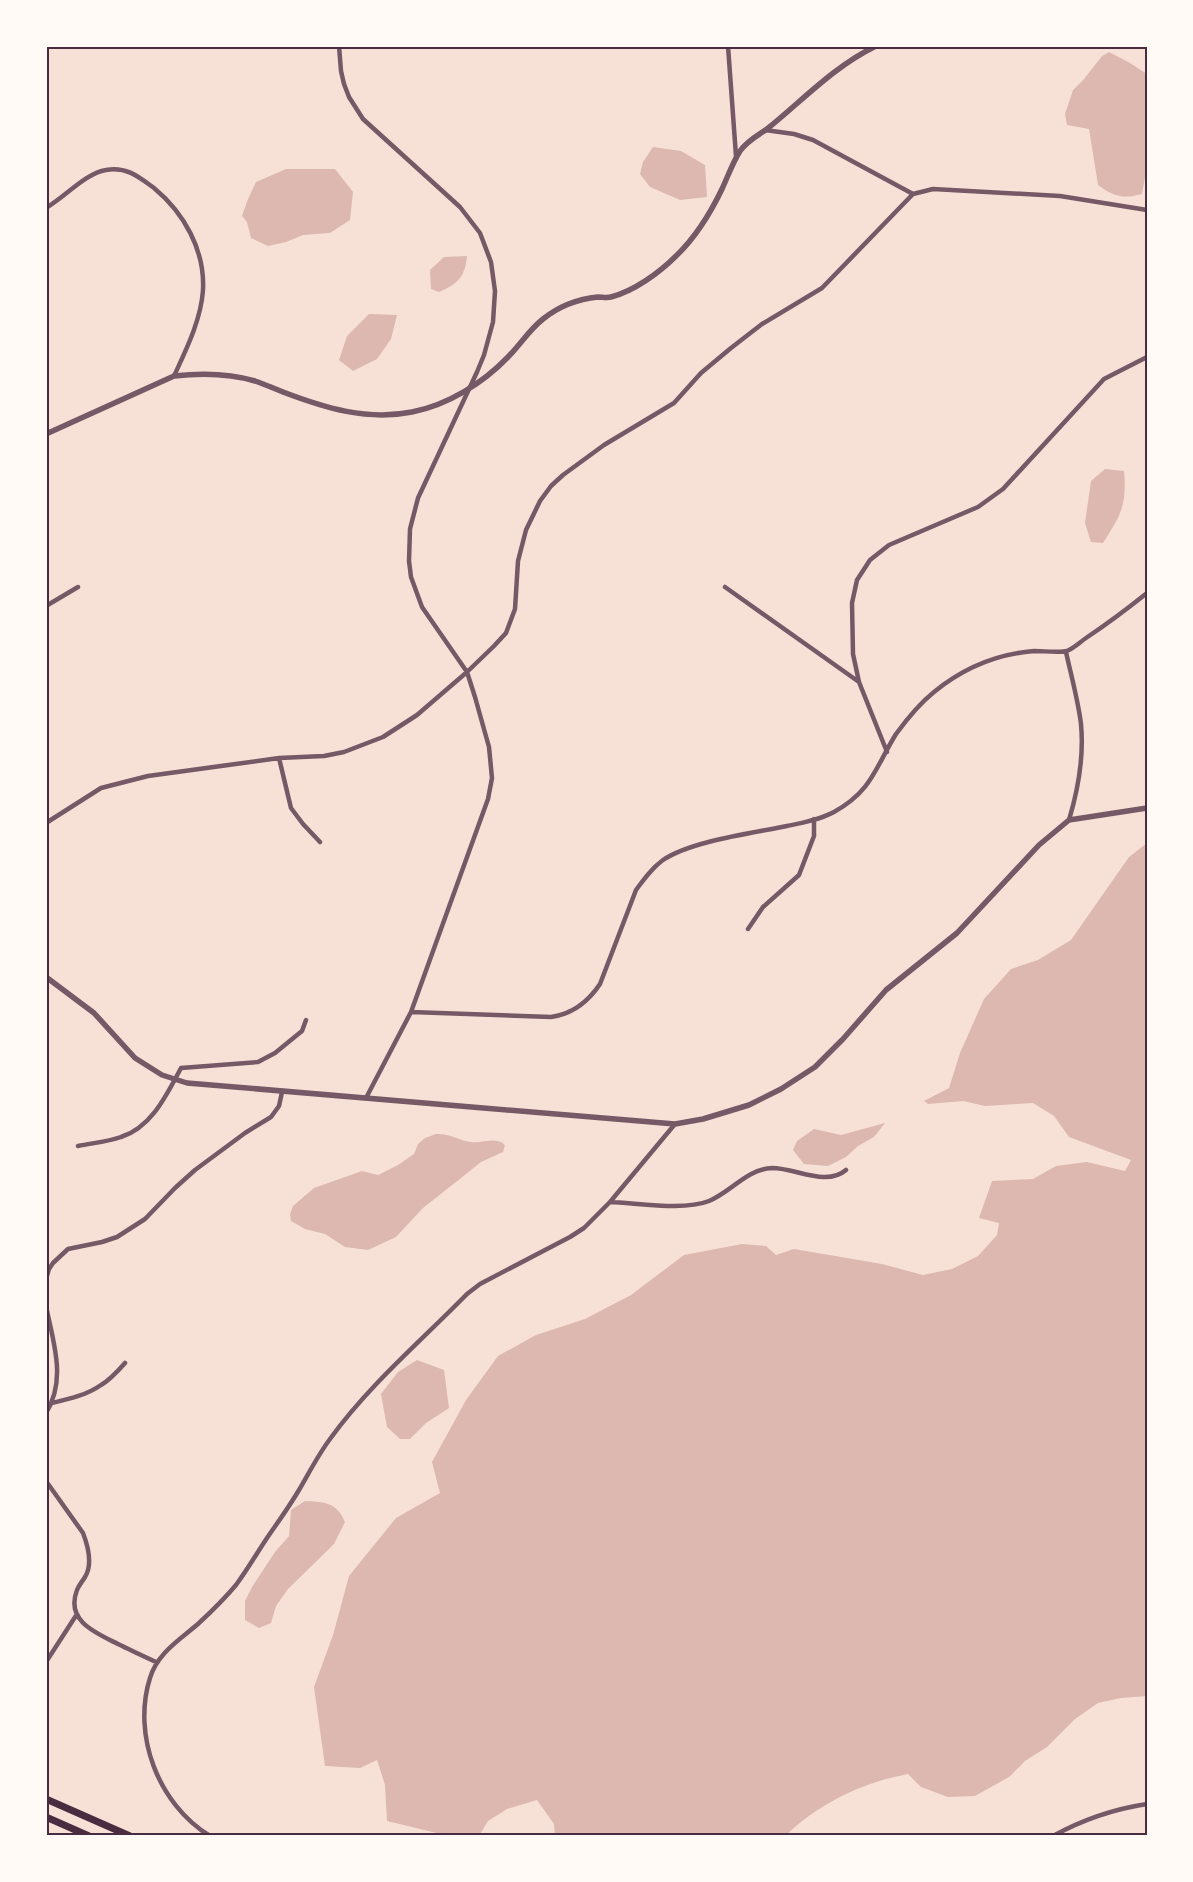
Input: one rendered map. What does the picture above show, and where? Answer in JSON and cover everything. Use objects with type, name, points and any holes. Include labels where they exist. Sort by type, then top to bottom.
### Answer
[{"type":"main road","points":[[46,1799],[130,1836]]},
{"type":"main road","points":[[46,1817],[88,1836]]},
{"type":"street","points":[[338,46],[344,84],[352,103],[363,119],[460,207],[476,226],[487,248],[494,276],[493,322],[484,355],[418,498],[408,545],[412,577],[422,607],[467,672],[489,746],[492,778],[488,799],[411,1012],[366,1098]]},
{"type":"street","points":[[728,46],[736,158]]},
{"type":"street","points":[[46,434],[174,376],[205,374],[240,377],[342,412],[378,416],[414,412],[433,406],[468,388],[497,368],[531,330],[555,311],[585,299],[610,297],[628,289],[661,269],[676,257],[690,243],[706,219],[736,158],[748,142],[846,62],[876,46]]},
{"type":"street","points":[[765,130],[794,134],[813,140],[913,194]]},
{"type":"street","points":[[46,208],[96,172],[114,169],[124,170],[141,178],[173,207],[182,219],[196,246],[202,274],[203,292],[193,332],[174,376]]},
{"type":"street","points":[[46,823],[101,788],[148,776],[279,758],[324,756],[344,752],[383,737],[417,716],[467,672],[506,633],[514,609],[521,545],[540,501],[551,486],[604,445],[645,420],[664,411],[674,403],[701,373],[762,324],[822,288],[913,194],[933,189],[1060,196],[1147,210]]},
{"type":"street","points":[[887,752],[859,682],[853,654],[852,603],[857,580],[870,560],[889,545],[978,507],[991,499],[1013,479],[1094,388],[1114,373],[1147,357]]},
{"type":"street","points":[[46,606],[78,587]]},
{"type":"street","points":[[725,587],[859,682]]},
{"type":"street","points":[[411,1012],[551,1018],[567,1014],[586,1002],[600,984],[636,890],[644,878],[664,860],[688,848],[814,820],[832,813],[856,797],[875,775],[906,720],[932,693],[964,672],[986,662],[1013,654],[1032,651],[1066,652],[1147,593]]},
{"type":"street","points":[[1066,652],[1081,724],[1081,758],[1077,788],[1069,820]]},
{"type":"street","points":[[279,758],[291,808],[320,842]]},
{"type":"street","points":[[46,977],[94,1013],[136,1058],[155,1071],[175,1080],[202,1085],[675,1124],[703,1119],[749,1105],[781,1089],[815,1067],[844,1039],[886,990],[957,933],[1039,845],[1069,820],[1147,808]]},
{"type":"street","points":[[748,928],[763,907],[799,876],[814,836],[814,820]]},
{"type":"street","points":[[78,1146],[122,1137],[141,1126],[154,1113],[182,1068],[248,1064],[268,1058],[302,1031],[306,1020]]},
{"type":"street","points":[[46,1279],[53,1263],[68,1249],[118,1237],[145,1219],[195,1170],[245,1133],[271,1117],[278,1106],[282,1092]]},
{"type":"street","points":[[210,1836],[192,1822],[170,1796],[160,1780],[150,1754],[146,1740],[144,1709],[146,1694],[156,1662],[201,1622],[235,1586],[298,1491],[327,1443],[357,1404],[467,1294],[493,1276],[570,1238],[597,1216],[675,1124]]},
{"type":"street","points":[[610,1202],[684,1206],[718,1197],[745,1178],[762,1170],[782,1169],[827,1178],[840,1175],[846,1170]]},
{"type":"street","points":[[46,1306],[58,1365],[56,1390],[52,1403],[46,1413]]},
{"type":"street","points":[[52,1403],[76,1397],[103,1385],[125,1363]]},
{"type":"street","points":[[46,1481],[78,1525],[87,1542],[89,1563],[85,1577],[76,1590],[75,1599],[80,1621],[92,1631],[156,1662]]},
{"type":"street","points":[[46,1662],[77,1614]]},
{"type":"street","points":[[1053,1836],[1095,1817],[1147,1804]]},
{"type":"path","points":[[46,1832],[55,1836]]},
{"type":"shaded area","points":[[1109,52],[1147,74],[1147,166],[1142,194],[1135,196],[1119,196],[1098,185],[1089,129],[1067,125],[1065,114],[1073,90],[1102,56]]},
{"type":"shaded area","points":[[653,147],[681,151],[705,165],[707,197],[680,200],[650,187],[640,174],[643,162]]},
{"type":"shaded area","points":[[286,169],[335,169],[353,192],[350,220],[330,233],[303,235],[286,242],[268,246],[251,238],[247,222],[242,216],[256,182]]},
{"type":"shaded area","points":[[467,256],[462,275],[456,283],[439,292],[431,289],[430,270],[444,257]]},
{"type":"shaded area","points":[[369,314],[397,315],[391,339],[377,359],[353,371],[339,360],[347,336]]},
{"type":"shaded area","points":[[1105,469],[1124,471],[1125,493],[1118,517],[1103,543],[1091,542],[1085,523],[1091,481]]},
{"type":"shaded area","points":[[1147,843],[1147,1696],[1121,1698],[1098,1703],[1075,1719],[1047,1747],[1025,1761],[1009,1777],[975,1796],[948,1797],[921,1787],[908,1774],[874,1783],[842,1796],[812,1814],[785,1836],[555,1836],[554,1824],[537,1800],[507,1809],[488,1821],[479,1836],[449,1836],[387,1821],[385,1785],[377,1760],[360,1768],[325,1766],[314,1687],[333,1635],[349,1576],[396,1518],[440,1493],[432,1462],[466,1400],[498,1356],[536,1335],[585,1319],[631,1295],[684,1255],[742,1244],[766,1246],[776,1255],[794,1249],[882,1264],[923,1275],[952,1269],[978,1256],[997,1235],[999,1223],[979,1218],[992,1181],[1033,1179],[1056,1166],[1087,1162],[1125,1171],[1131,1160],[1069,1137],[1054,1116],[1033,1103],[985,1106],[963,1101],[928,1104],[924,1101],[949,1088],[960,1053],[984,999],[1011,969],[1038,960],[1071,940],[1129,857]]},
{"type":"shaded area","points":[[885,1123],[874,1137],[858,1146],[846,1157],[828,1166],[804,1164],[793,1150],[797,1141],[814,1129],[841,1135]]},
{"type":"shaded area","points":[[436,1134],[471,1142],[497,1141],[505,1145],[503,1152],[481,1162],[423,1208],[396,1237],[368,1250],[345,1247],[325,1234],[305,1229],[291,1221],[290,1214],[293,1206],[314,1188],[362,1171],[378,1175],[414,1154],[418,1144],[425,1138]]},
{"type":"shaded area","points":[[417,1360],[444,1370],[449,1408],[426,1423],[410,1439],[400,1439],[387,1427],[381,1394],[398,1372]]},
{"type":"shaded area","points":[[305,1501],[329,1504],[338,1510],[345,1522],[334,1544],[288,1589],[276,1606],[271,1623],[259,1628],[245,1620],[245,1601],[275,1552],[289,1536],[291,1510]]}]
